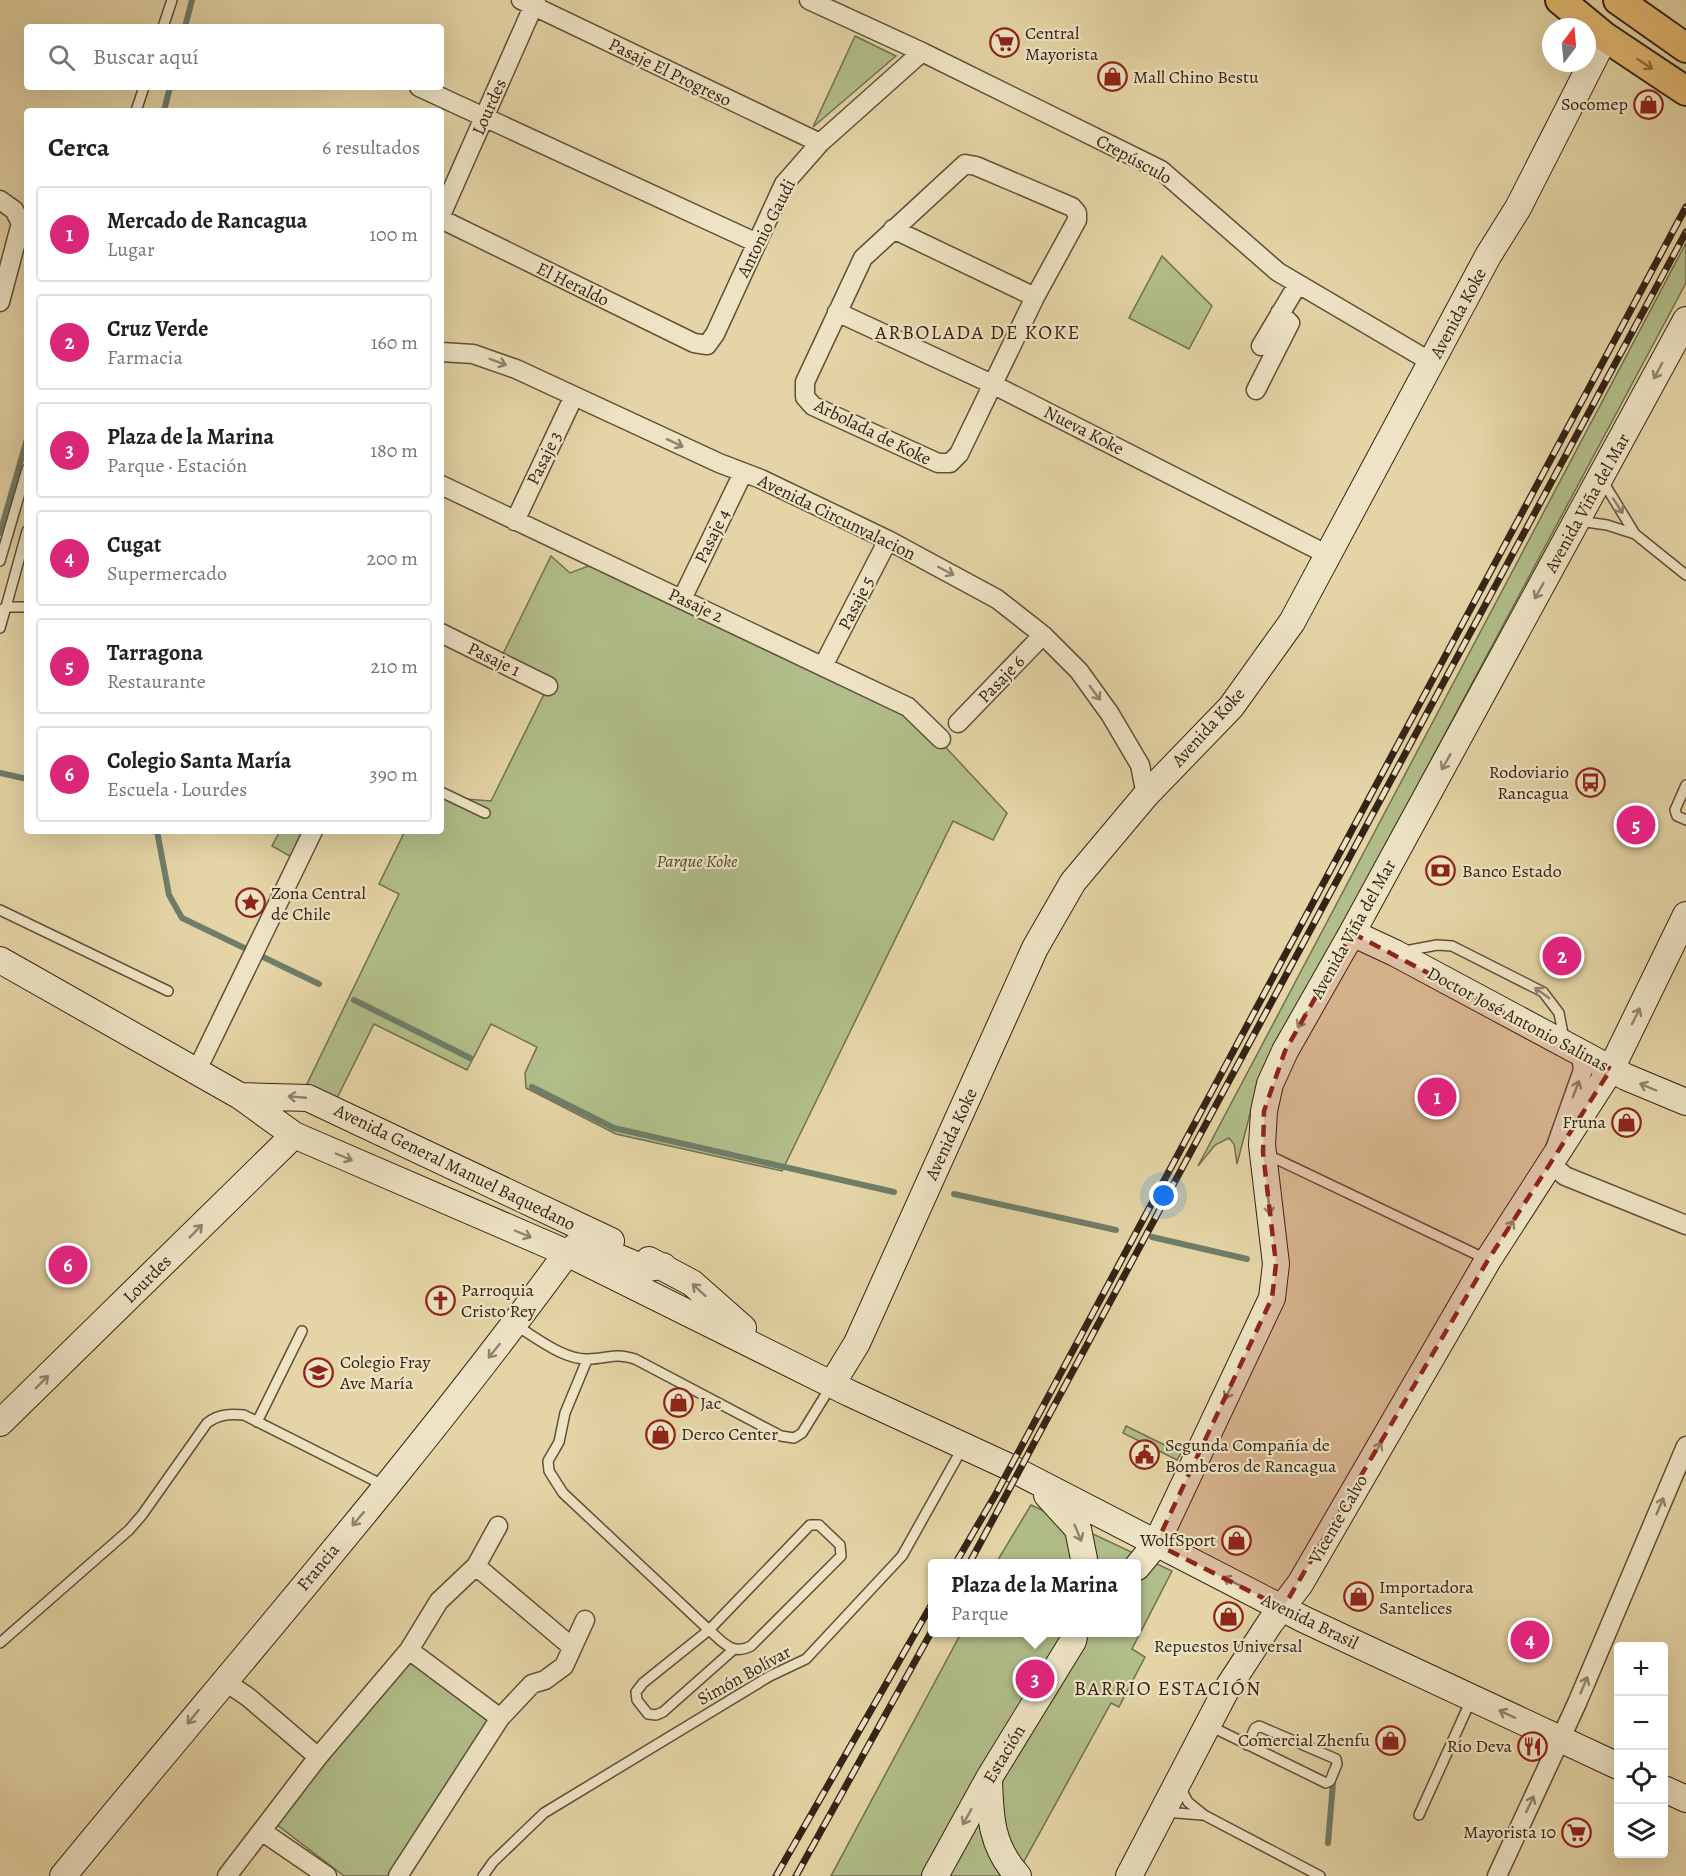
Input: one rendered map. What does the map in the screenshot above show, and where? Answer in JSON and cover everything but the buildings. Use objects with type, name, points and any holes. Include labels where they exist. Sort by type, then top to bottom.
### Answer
[{"type":"main road","points":[[1560,0],[1605,37],[1686,91]]},
{"type":"main road","points":[[1626,3],[1686,48]]},
{"type":"street","name":"Crepúsculo","points":[[809,0],[922,52],[1161,170],[1268,265],[1431,362]]},
{"type":"street","name":"Lourdes","points":[[444,210],[530,2]]},
{"type":"street","name":"Pasaje El Progreso","points":[[530,2],[820,143]]},
{"type":"street","name":"Avenida Koke","points":[[832,1384],[857,1343],[1035,948],[1073,882],[1146,795],[1231,707],[1292,622],[1488,256],[1518,208],[1605,37]]},
{"type":"street","name":"Antonio Gaudi","points":[[707,345],[715,334],[784,184],[820,143],[922,52]]},
{"type":"street","points":[[426,90],[757,243]]},
{"type":"street","name":"Arbolada de Koke","points":[[965,164],[1072,207],[1077,213],[1077,220],[1035,297],[959,454],[950,463],[938,463],[813,406],[805,397],[805,382],[863,258],[893,229],[965,164]]},
{"type":"street","points":[[0,200],[14,210],[21,224],[0,302]]},
{"type":"street","name":"El Heraldo","points":[[444,218],[694,343],[707,345]]},
{"type":"street","points":[[893,229],[1035,297]]},
{"type":"street","points":[[1261,346],[1298,284]]},
{"type":"street","name":"Nueva Koke","points":[[837,312],[993,384],[1329,555]]},
{"type":"street","points":[[1256,390],[1290,323],[1280,314]]},
{"type":"street","name":"Avenida Viña del Mar","points":[[1141,1562],[1156,1544],[1176,1492],[1272,1298],[1275,1264],[1263,1153],[1264,1111],[1270,1084],[1285,1051],[1352,933],[1686,320]]},
{"type":"street","name":"Avenida Circunvalacion","points":[[444,352],[473,354],[494,360],[888,540],[997,598],[1043,635],[1079,671],[1110,714],[1140,765],[1146,795]]},
{"type":"street","name":"Pasaje 3","points":[[514,521],[574,396]]},
{"type":"street","name":"Pasaje 4","points":[[682,599],[743,473]]},
{"type":"street","name":"Pasaje 2","points":[[444,486],[908,707],[941,739]]},
{"type":"street","name":"Pasaje 5","points":[[823,666],[888,540]]},
{"type":"street","name":"Pasaje 1","points":[[444,634],[548,686]]},
{"type":"street","name":"Pasaje 6","points":[[958,723],[1043,635]]},
{"type":"street","points":[[196,1072],[312,834]]},
{"type":"street","name":"Vicente Calvo","points":[[1129,1876],[1206,1725],[1257,1643],[1300,1584],[1488,1260],[1611,1069],[1686,915]]},
{"type":"street","name":"Doctor José Antonio Salinas","points":[[1352,933],[1395,953],[1611,1069],[1686,1102]]},
{"type":"street","name":"Avenida General Manuel Baquedano","points":[[0,960],[240,1096],[294,1135],[567,1253],[776,1354],[832,1384],[1005,1466]]},
{"type":"street","name":"Vicente Calvo","points":[[1550,1164],[1583,1070],[1573,1049]]},
{"type":"street","name":"Avenida General Manuel Baquedano","points":[[240,1096],[308,1098],[663,1266],[692,1283],[776,1354]]},
{"type":"street","name":"Lourdes","points":[[0,1423],[294,1135]]},
{"type":"street","points":[[1550,1164],[1565,1176],[1686,1225]]},
{"type":"street","name":"Avenida General Manuel Baquedano","points":[[567,1253],[576,1246],[585,1244],[634,1264],[649,1268],[663,1266]]},
{"type":"street","name":"Francia","points":[[63,1876],[385,1486],[515,1325],[567,1253]]},
{"type":"street","points":[[1497,1876],[1560,1739],[1686,1446]]},
{"type":"street","points":[[1005,1466],[1047,1494],[1068,1516],[1078,1529],[1084,1559]]},
{"type":"street","name":"Avenida Brasil","points":[[1005,1466],[1283,1608],[1614,1764]]},
{"type":"street","points":[[227,1876],[263,1832],[318,1757],[409,1650],[440,1601],[459,1580],[476,1566],[498,1526]]},
{"type":"street","points":[[476,1566],[572,1647]]},
{"type":"street","points":[[398,1876],[500,1718],[532,1684],[545,1680],[564,1666],[585,1620]]},
{"type":"street","name":"Estación","points":[[934,1874],[1075,1637]]},
{"type":"street","points":[[409,1650],[500,1718]]},
{"type":"street","points":[[223,1680],[248,1697],[318,1757]]},
{"type":"street","points":[[989,1778],[990,1819],[994,1839],[1005,1861],[1018,1876]]},
{"type":"street","points":[[1668,1791],[1686,1799]]},
{"type":"street","points":[[263,1832],[327,1876]]},
{"type":"lane","points":[[164,24],[172,0]]},
{"type":"lane","points":[[137,108],[143,90]]},
{"type":"lane","points":[[1601,478],[1635,534],[1686,575]]},
{"type":"lane","points":[[0,561],[24,479]]},
{"type":"lane","points":[[1577,521],[1607,525],[1635,534]]},
{"type":"lane","points":[[0,628],[3,609],[24,541]]},
{"type":"lane","points":[[3,609],[24,607]]},
{"type":"lane","points":[[1686,785],[1675,810],[1677,816],[1686,820]]},
{"type":"lane","points":[[444,793],[485,813]]},
{"type":"lane","points":[[0,910],[168,990]]},
{"type":"lane","points":[[1395,953],[1437,945],[1452,946],[1543,992],[1559,1013],[1573,1049]]},
{"type":"lane","points":[[1263,1153],[1488,1260]]},
{"type":"lane","points":[[515,1325],[566,1355],[587,1360],[619,1353],[635,1359],[781,1436],[794,1438],[802,1433],[832,1384]]},
{"type":"lane","points":[[257,1422],[302,1331]]},
{"type":"lane","points":[[587,1360],[565,1413],[559,1442],[548,1461],[549,1471],[563,1493],[709,1629],[733,1650],[741,1651],[751,1646],[841,1556],[840,1545],[819,1525],[810,1525],[709,1629],[643,1683],[636,1692],[637,1700],[648,1714],[656,1715],[663,1712],[733,1650]]},
{"type":"lane","points":[[0,1643],[129,1530],[207,1424],[216,1417],[228,1413],[244,1415],[385,1486]]},
{"type":"lane","name":"Simón Bolívar","points":[[483,1876],[493,1862],[544,1813],[770,1676],[806,1659],[902,1556],[964,1445]]},
{"type":"lane","points":[[1419,1815],[1472,1698]]},
{"type":"lane","points":[[1206,1725],[1247,1745],[1326,1783],[1330,1781],[1337,1764],[1336,1760],[1259,1726],[1255,1728],[1247,1745]]},
{"type":"lane","points":[[1177,1781],[1188,1802],[1204,1815],[1320,1876]]},
{"type":"lane","points":[[1161,1812],[1185,1811],[1204,1815]]},
{"type":"highlighted area","points":[[1352,933],[1611,1069],[1488,1260],[1283,1608],[1156,1544],[1272,1298],[1276,1264],[1263,1153],[1264,1111],[1285,1051]]},
{"type":"green space","points":[[855,36],[896,56],[813,127]]},
{"type":"green space","points":[[1686,243],[1686,283],[1285,1033],[1252,1106],[1237,1164],[1234,1144],[1229,1138],[1215,1145],[1198,1166]]},
{"type":"green space","points":[[1162,256],[1212,306],[1189,349],[1129,318]]},
{"type":"green space","name":"Parque Koke","points":[[551,556],[570,573],[602,561],[908,707],[1007,813],[993,840],[953,821],[782,1171],[616,1134],[526,1088],[525,1073],[537,1047],[491,1024],[467,1070],[374,1024],[337,1098],[307,1084],[399,894],[379,884],[404,834],[444,834],[444,797],[491,801],[548,686],[499,662]]},
{"type":"green space","points":[[278,834],[302,834],[293,858],[272,846]]},
{"type":"green space","points":[[1126,1426],[1181,1453],[1177,1460],[1123,1433]]},
{"type":"green space","points":[[1031,1505],[1172,1571],[1141,1631],[1141,1559],[998,1559]]},
{"type":"green space","points":[[959,1637],[1138,1637],[1132,1649],[1145,1657],[1119,1707],[1111,1703],[1016,1876],[831,1876]]},
{"type":"green space","points":[[407,1656],[495,1717],[393,1876],[344,1876],[276,1824]]},
{"type":"waterway","points":[[186,24],[192,0]]},
{"type":"waterway","points":[[165,108],[169,90]]},
{"type":"waterway","points":[[0,533],[24,449]]},
{"type":"waterway","points":[[0,773],[24,778]]},
{"type":"waterway","points":[[158,834],[169,895],[182,918],[319,984]]},
{"type":"waterway","points":[[354,1000],[470,1058]]},
{"type":"waterway","points":[[532,1087],[614,1128],[894,1192]]},
{"type":"waterway","points":[[954,1194],[1116,1230]]},
{"type":"waterway","points":[[1152,1237],[1247,1259]]},
{"type":"waterway","points":[[1328,1843],[1333,1783]]},
{"type":"railway","points":[[958,1559],[997,1492],[1686,207]]},
{"type":"railway","points":[[972,1559],[1686,232]]},
{"type":"railway","points":[[776,1876],[928,1611]]},
{"type":"railway","points":[[796,1876],[929,1637]]},
{"type":"place","name":"Central Mayorista","points":[[1004,43]]},
{"type":"place","name":"Mall Chino Bestu","points":[[1112,77]]},
{"type":"place","name":"Socomep","points":[[1649,104]]},
{"type":"place","name":"Rodoviario Rancagua","points":[[1590,782]]},
{"type":"place","name":"Tarragona","points":[[1636,825]]},
{"type":"place","name":"Banco Estado","points":[[1441,871]]},
{"type":"place","name":"Zona Central de Chile","points":[[250,903]]},
{"type":"place","name":"Cruz Verde","points":[[1562,956]]},
{"type":"place","name":"Mercado de Rancagua","points":[[1437,1097]]},
{"type":"place","name":"Fruna","points":[[1627,1122]]},
{"type":"place","name":"Colegio Santa María","points":[[68,1265]]},
{"type":"place","name":"Parroquia Cristo Rey","points":[[440,1300]]},
{"type":"place","name":"Colegio Fray Ave María","points":[[319,1372]]},
{"type":"place","name":"Jac","points":[[679,1403]]},
{"type":"place","name":"Derco Center","points":[[660,1434]]},
{"type":"place","name":"Segunda Compañía de Bomberos de Rancagua","points":[[1144,1455]]},
{"type":"place","name":"WolfSport","points":[[1237,1540]]},
{"type":"place","name":"Importadora Santelices","points":[[1358,1597]]},
{"type":"place","name":"Repuestos Universal","points":[[1228,1617]]},
{"type":"place","name":"Cugat","points":[[1530,1640]]},
{"type":"place","name":"Plaza de la Marina","points":[[1035,1679]]},
{"type":"place","name":"Comercial Zhenfu","points":[[1391,1740]]},
{"type":"place","name":"Río Deva","points":[[1533,1746]]},
{"type":"place","name":"Mayorista 10","points":[[1577,1832]]},
{"type":"district","name":"ARBOLADA DE KOKE","points":[[978,332]]},
{"type":"district","name":"BARRIO ESTACIÓN","points":[[1168,1688]]}]
